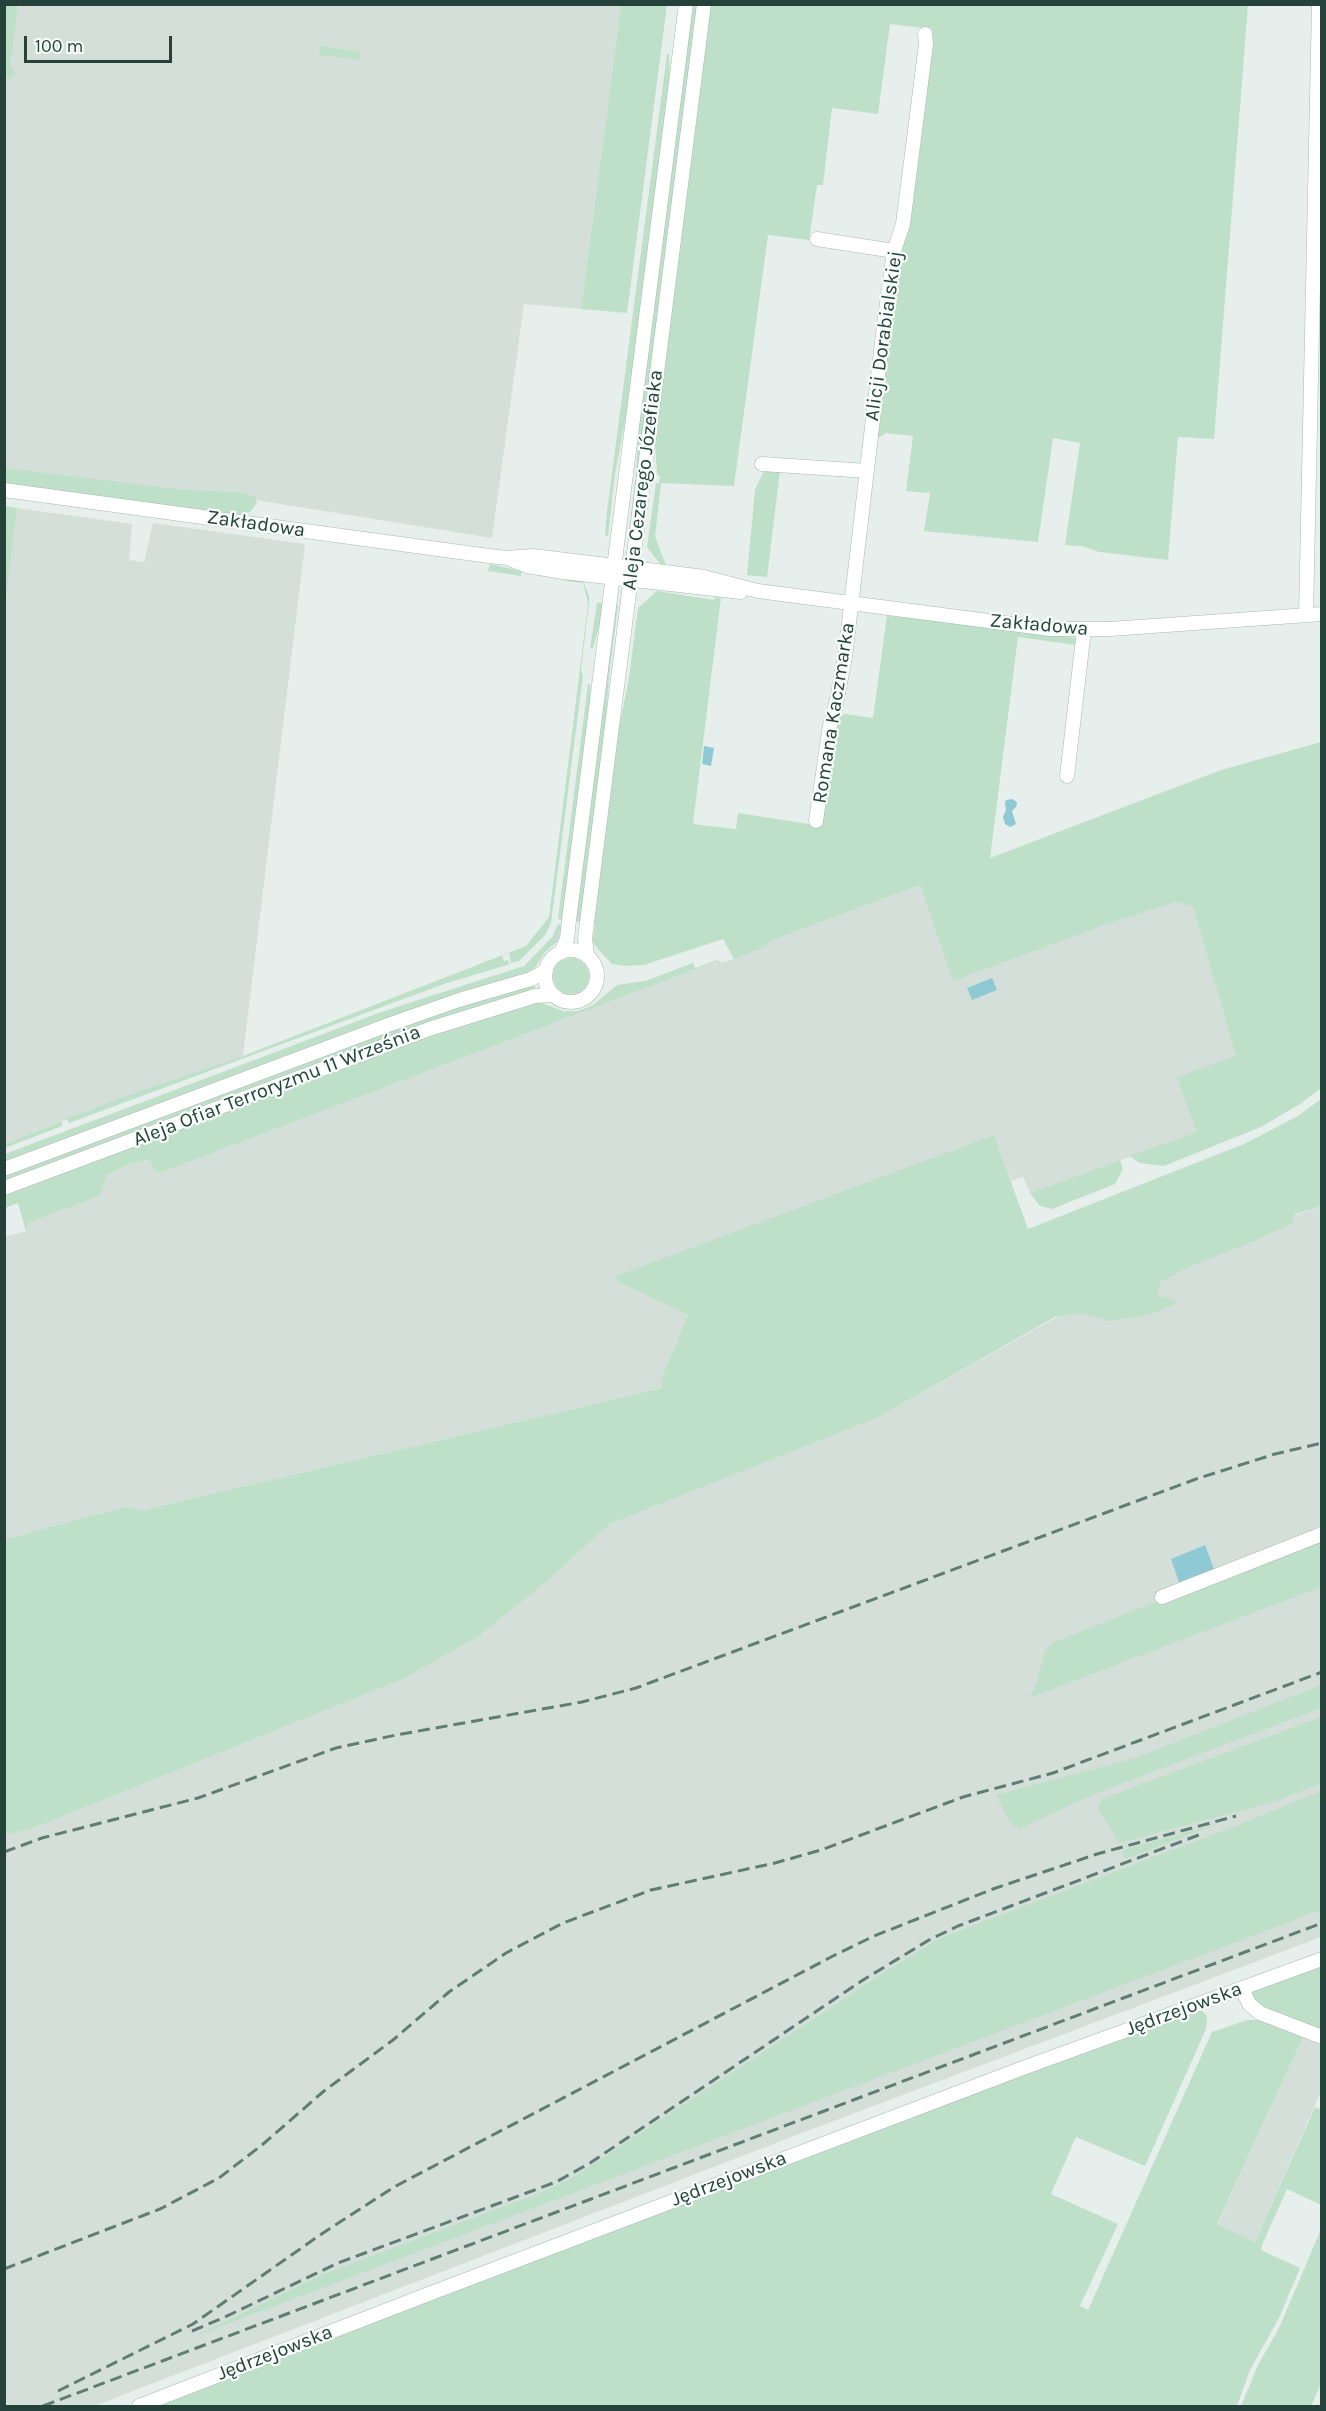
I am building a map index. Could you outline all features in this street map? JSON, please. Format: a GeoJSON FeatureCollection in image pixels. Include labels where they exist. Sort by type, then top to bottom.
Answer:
{"type":"FeatureCollection","features":[{"type":"Feature","properties":{"kind":"street","name":"Aleja Cezarego Józefiaka"},"geometry":{"type":"LineString","coordinates":[[561,952],[567,939],[569,926],[686,4]]}},
{"type":"Feature","properties":{"kind":"street","name":"Aleja Cezarego Józefiaka"},"geometry":{"type":"LineString","coordinates":[[587,956],[585,938],[704,4]]}},
{"type":"Feature","properties":{"kind":"street"},"geometry":{"type":"LineString","coordinates":[[1306,615],[1319,4]]}},
{"type":"Feature","properties":{"kind":"street","name":"Alicji Dorabialskiej"},"geometry":{"type":"LineString","coordinates":[[851,604],[894,251],[903,224],[926,44],[925,34]]}},
{"type":"Feature","properties":{"kind":"street"},"geometry":{"type":"LineString","coordinates":[[817,239],[894,251]]}},
{"type":"Feature","properties":{"kind":"street"},"geometry":{"type":"LineString","coordinates":[[762,464],[867,471]]}},
{"type":"Feature","properties":{"kind":"street","name":"Zakładowa"},"geometry":{"type":"LineString","coordinates":[[4,490],[507,558],[536,568],[631,574],[725,591],[758,591],[1050,629],[1084,630],[1322,614]]}},
{"type":"Feature","properties":{"kind":"street","name":"Romana Kaczmarka"},"geometry":{"type":"LineString","coordinates":[[816,821],[830,725],[845,657],[851,604]]}},
{"type":"Feature","properties":{"kind":"street"},"geometry":{"type":"LineString","coordinates":[[1067,776],[1084,630]]}},
{"type":"Feature","properties":{"kind":"street"},"geometry":{"type":"LineString","coordinates":[[576,951],[587,956],[594,963],[596,970],[594,990],[584,999],[576,1002],[566,1002],[553,995],[547,987],[546,971],[550,962],[561,952],[576,951]]}},
{"type":"Feature","properties":{"kind":"street","name":"Aleja Ofiar Terroryzmu 11 Września"},"geometry":{"type":"LineString","coordinates":[[4,1169],[388,1025],[459,1000],[531,979],[546,971]]}},
{"type":"Feature","properties":{"kind":"street","name":"Aleja Ofiar Terroryzmu 11 Września"},"geometry":{"type":"LineString","coordinates":[[4,1188],[429,1029],[536,996],[553,995]]}},
{"type":"Feature","properties":{"kind":"street"},"geometry":{"type":"LineString","coordinates":[[1162,1597],[1322,1534]]}},
{"type":"Feature","properties":{"kind":"street","name":"Jędrzejowska"},"geometry":{"type":"LineString","coordinates":[[139,2406],[1023,2068],[1322,1959]]}},
{"type":"Feature","properties":{"kind":"street"},"geometry":{"type":"LineString","coordinates":[[1242,1988],[1249,2004],[1260,2013],[1322,2037]]}},
{"type":"Feature","properties":{"kind":"shaded area"},"geometry":{"type":"Polygon","coordinates":[[[13,5],[621,5],[581,309],[524,304],[492,538],[262,501],[5,470],[4,33],[13,5]]]}},
{"type":"Feature","properties":{"kind":"shaded area"},"geometry":{"type":"Polygon","coordinates":[[[17,508],[132,524],[129,560],[144,562],[153,523],[305,544],[243,1056],[62,1121],[5,1144],[4,606],[17,508]]]}},
{"type":"Feature","properties":{"kind":"shaded area"},"geometry":{"type":"Polygon","coordinates":[[[920,885],[1104,925],[1176,902],[1193,907],[1236,1056],[1198,1132],[1030,1193],[1023,1177],[1011,1181],[994,1136],[618,1282],[688,1315],[661,1379],[662,1388],[143,1510],[125,1507],[5,1539],[5,1234],[7,1236],[26,1231],[28,1223],[100,1196],[107,1175],[130,1164],[149,1159],[155,1172],[160,1173],[717,961],[719,964],[728,961],[766,946],[768,942],[920,885]]]}},
{"type":"Feature","properties":{"kind":"shaded area"},"geometry":{"type":"Polygon","coordinates":[[[1321,1206],[1321,1937],[794,2136],[94,2406],[5,2406],[4,1835],[34,1828],[403,1679],[478,1637],[544,1584],[610,1524],[877,1418],[1148,1266],[1321,1206]]]}},
{"type":"Feature","properties":{"kind":"shaded area"},"geometry":{"type":"Polygon","coordinates":[[[1305,2033],[1321,2040],[1321,2091],[1255,2242],[1217,2225],[1305,2033]]]}},
{"type":"Feature","properties":{"kind":"green space"},"geometry":{"type":"Polygon","coordinates":[[[4,5],[18,5],[10,67],[14,68],[10,79],[5,76],[4,5]]]}},
{"type":"Feature","properties":{"kind":"green space"},"geometry":{"type":"Polygon","coordinates":[[[621,5],[667,5],[627,313],[581,309],[621,5]]]}},
{"type":"Feature","properties":{"kind":"green space"},"geometry":{"type":"Polygon","coordinates":[[[691,5],[699,5],[630,540],[628,539],[636,474],[639,420],[691,5]]]}},
{"type":"Feature","properties":{"kind":"green space"},"geometry":{"type":"Polygon","coordinates":[[[710,5],[1248,5],[1214,439],[1178,437],[1168,560],[1099,552],[1082,546],[1065,545],[1080,443],[1053,438],[1038,542],[924,531],[930,493],[906,491],[913,436],[886,433],[876,437],[895,265],[907,216],[932,29],[890,24],[878,114],[832,108],[823,185],[817,185],[809,240],[768,235],[734,486],[661,483],[655,537],[666,565],[701,571],[661,565],[647,547],[656,483],[659,483],[660,476],[657,475],[655,441],[710,5]]]}},
{"type":"Feature","properties":{"kind":"green space"},"geometry":{"type":"Polygon","coordinates":[[[320,46],[361,52],[360,60],[319,55],[320,46]]]}},
{"type":"Feature","properties":{"kind":"green space"},"geometry":{"type":"Polygon","coordinates":[[[667,54],[669,54],[670,80],[629,401],[615,474],[608,537],[605,534],[607,511],[667,54]]]}},
{"type":"Feature","properties":{"kind":"green space"},"geometry":{"type":"Polygon","coordinates":[[[5,468],[177,489],[246,493],[255,497],[257,503],[250,512],[233,516],[5,485],[5,468]]]}},
{"type":"Feature","properties":{"kind":"green space"},"geometry":{"type":"Polygon","coordinates":[[[768,469],[780,471],[767,577],[747,575],[755,490],[764,471],[768,469]]]}},
{"type":"Feature","properties":{"kind":"green space"},"geometry":{"type":"Polygon","coordinates":[[[4,506],[17,508],[5,606],[4,506]]]}},
{"type":"Feature","properties":{"kind":"green space"},"geometry":{"type":"Polygon","coordinates":[[[490,564],[521,571],[521,576],[488,571],[490,564]]]}},
{"type":"Feature","properties":{"kind":"green space"},"geometry":{"type":"Polygon","coordinates":[[[566,578],[583,581],[589,596],[589,604],[581,669],[583,676],[551,923],[546,934],[519,961],[511,963],[509,953],[502,956],[504,961],[508,960],[510,964],[444,984],[69,1123],[66,1119],[243,1056],[526,946],[549,917],[588,604],[583,583],[566,581],[566,578]]]}},
{"type":"Feature","properties":{"kind":"green space"},"geometry":{"type":"Polygon","coordinates":[[[657,591],[714,600],[715,597],[721,598],[693,824],[736,829],[738,813],[822,826],[837,718],[845,714],[873,718],[887,615],[1076,638],[1077,645],[1018,637],[990,858],[1221,770],[1321,742],[1321,1088],[1300,1104],[1261,1127],[1164,1166],[1139,1163],[1130,1156],[1197,1132],[1177,1077],[1236,1056],[1193,907],[1176,902],[1104,925],[953,981],[920,885],[768,942],[767,946],[734,959],[723,939],[644,965],[612,964],[595,946],[593,941],[595,924],[593,923],[617,738],[629,678],[638,608],[657,591]]]}},
{"type":"Feature","properties":{"kind":"green space"},"geometry":{"type":"Polygon","coordinates":[[[597,603],[603,603],[602,616],[593,648],[590,648],[597,603]]]}},
{"type":"Feature","properties":{"kind":"green space"},"geometry":{"type":"Polygon","coordinates":[[[615,605],[618,605],[605,733],[582,922],[575,921],[615,605]]]}},
{"type":"Feature","properties":{"kind":"green space"},"geometry":{"type":"Polygon","coordinates":[[[588,684],[590,684],[591,702],[563,920],[558,919],[588,684]]]}},
{"type":"Feature","properties":{"kind":"green space"},"geometry":{"type":"Polygon","coordinates":[[[558,924],[562,925],[558,941],[545,952],[535,968],[528,973],[457,994],[5,1162],[5,1154],[384,1011],[524,966],[552,937],[558,924]]]}},
{"type":"Feature","properties":{"kind":"green space"},"geometry":{"type":"Polygon","coordinates":[[[571,958],[583,964],[589,976],[583,988],[571,994],[559,988],[553,976],[559,964],[571,958]]]}},
{"type":"Feature","properties":{"kind":"green space"},"geometry":{"type":"Polygon","coordinates":[[[717,960],[722,963],[719,964],[717,961],[160,1173],[155,1172],[149,1159],[130,1164],[107,1175],[100,1196],[28,1223],[26,1231],[18,1203],[5,1208],[5,1195],[431,1035],[539,1002],[563,1011],[578,1011],[593,1005],[617,985],[645,981],[693,963],[695,968],[717,960]]]}},
{"type":"Feature","properties":{"kind":"green space"},"geometry":{"type":"Polygon","coordinates":[[[535,984],[535,990],[5,1182],[5,1175],[391,1030],[461,1005],[535,984]]]}},
{"type":"Feature","properties":{"kind":"green space"},"geometry":{"type":"Polygon","coordinates":[[[1321,1099],[1321,1206],[1295,1214],[1293,1223],[1255,1241],[1193,1265],[1160,1282],[1158,1295],[1179,1302],[1150,1315],[1108,1321],[1081,1313],[1055,1317],[877,1418],[610,1524],[544,1584],[478,1637],[403,1679],[34,1828],[5,1835],[5,1539],[125,1507],[143,1510],[662,1388],[661,1379],[688,1315],[618,1282],[616,1276],[994,1135],[1028,1229],[1244,1144],[1298,1116],[1321,1099]]]}},
{"type":"Feature","properties":{"kind":"green space"},"geometry":{"type":"Polygon","coordinates":[[[62,1121],[62,1126],[5,1148],[5,1144],[62,1121]]]}},
{"type":"Feature","properties":{"kind":"green space"},"geometry":{"type":"Polygon","coordinates":[[[1120,1160],[1123,1169],[1115,1184],[1052,1209],[1040,1206],[1030,1193],[1120,1160]]]}},
{"type":"Feature","properties":{"kind":"green space"},"geometry":{"type":"Polygon","coordinates":[[[1321,1536],[1321,1587],[1029,1698],[1037,1683],[1044,1653],[1052,1643],[1321,1536]]]}},
{"type":"Feature","properties":{"kind":"green space"},"geometry":{"type":"Polygon","coordinates":[[[1321,1685],[1321,1708],[1097,1793],[1021,1828],[1014,1826],[1009,1820],[996,1795],[1135,1758],[1321,1685]]]}},
{"type":"Feature","properties":{"kind":"green space"},"geometry":{"type":"Polygon","coordinates":[[[1321,1717],[1321,1783],[1277,1801],[1119,1843],[1097,1807],[1102,1799],[1321,1717]]]}},
{"type":"Feature","properties":{"kind":"green space"},"geometry":{"type":"Polygon","coordinates":[[[1321,1791],[1321,1910],[193,2337],[321,2275],[537,2194],[572,2178],[940,1938],[1238,1825],[1321,1791]]]}},
{"type":"Feature","properties":{"kind":"green space"},"geometry":{"type":"Polygon","coordinates":[[[1221,1823],[1125,1859],[1122,1850],[1221,1823]]]}},
{"type":"Feature","properties":{"kind":"green space"},"geometry":{"type":"Polygon","coordinates":[[[1321,1965],[1321,2035],[1262,2010],[1249,1992],[1321,1965]]]}},
{"type":"Feature","properties":{"kind":"green space"},"geometry":{"type":"Polygon","coordinates":[[[1200,2008],[1207,2016],[1206,2029],[1145,2166],[1076,2137],[1051,2194],[1118,2224],[1080,2306],[1088,2310],[1212,2032],[1247,2020],[1262,2020],[1305,2033],[1217,2224],[1255,2242],[1315,2107],[1321,2110],[1321,2205],[1287,2189],[1262,2245],[1261,2250],[1300,2268],[1279,2318],[1250,2370],[1237,2406],[152,2406],[762,2172],[1200,2008]]]}},
{"type":"Feature","properties":{"kind":"green space"},"geometry":{"type":"Polygon","coordinates":[[[1321,2229],[1321,2384],[1311,2406],[1241,2406],[1258,2365],[1279,2328],[1321,2229]]]}},
{"type":"Feature","properties":{"kind":"water"},"geometry":{"type":"Polygon","coordinates":[[[704,746],[714,748],[711,766],[702,764],[704,746]]]}},
{"type":"Feature","properties":{"kind":"water"},"geometry":{"type":"Polygon","coordinates":[[[1012,799],[1017,802],[1012,811],[1016,824],[1010,827],[1005,824],[1003,817],[1006,800],[1012,799]]]}},
{"type":"Feature","properties":{"kind":"water"},"geometry":{"type":"Polygon","coordinates":[[[992,978],[997,990],[972,1000],[967,988],[992,978]]]}},
{"type":"Feature","properties":{"kind":"water"},"geometry":{"type":"Polygon","coordinates":[[[1205,1545],[1214,1569],[1179,1582],[1171,1559],[1205,1545]]]}},
{"type":"Feature","properties":{"kind":"railway"},"geometry":{"type":"LineString","coordinates":[[4,1852],[42,1838],[198,1798],[336,1748],[582,1702],[636,1688],[1196,1479],[1275,1454],[1322,1443]]}},
{"type":"Feature","properties":{"kind":"railway"},"geometry":{"type":"LineString","coordinates":[[4,2269],[160,2209],[219,2178],[262,2145],[324,2091],[393,2040],[449,1992],[506,1953],[563,1923],[651,1890],[775,1863],[821,1850],[963,1797],[1053,1773],[1322,1672]]}},
{"type":"Feature","properties":{"kind":"railway"},"geometry":{"type":"LineString","coordinates":[[58,2391],[193,2324],[320,2235],[394,2187],[833,1956],[874,1936],[993,1889],[1097,1854],[1236,1816]]}},
{"type":"Feature","properties":{"kind":"railway"},"geometry":{"type":"LineString","coordinates":[[192,2331],[338,2263],[556,2182],[590,2163],[863,1980],[929,1940],[958,1926],[1204,1833]]}},
{"type":"Feature","properties":{"kind":"railway"},"geometry":{"type":"LineString","coordinates":[[43,2406],[1322,1923]]}}]}
